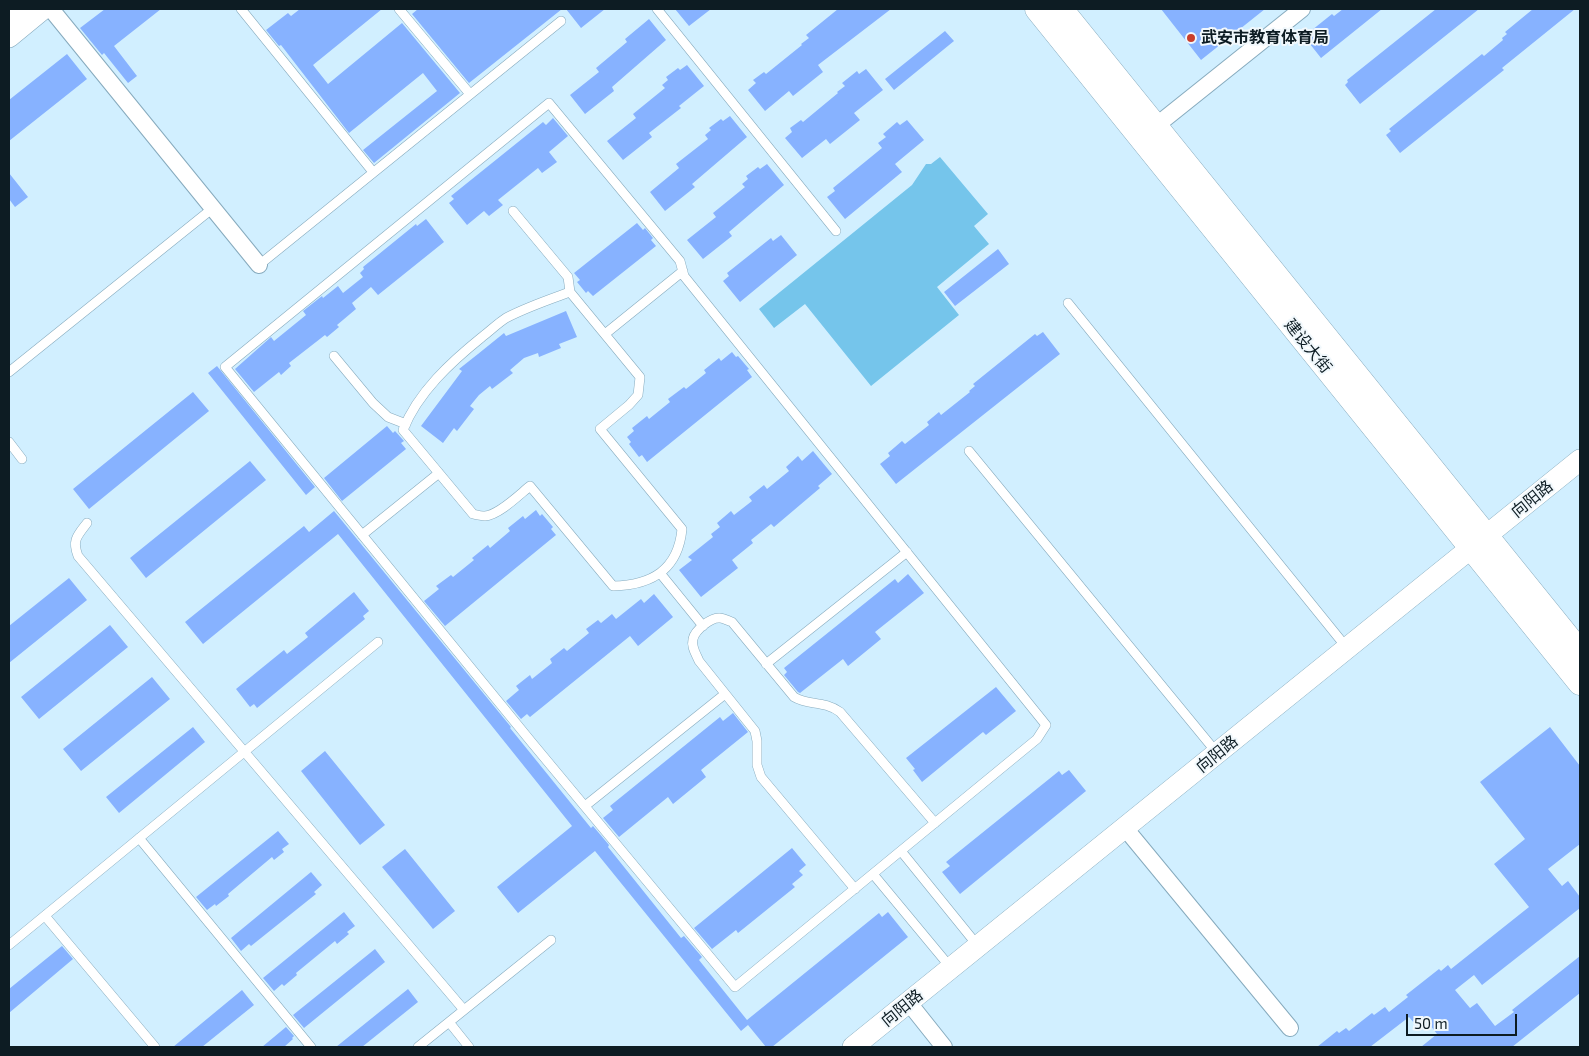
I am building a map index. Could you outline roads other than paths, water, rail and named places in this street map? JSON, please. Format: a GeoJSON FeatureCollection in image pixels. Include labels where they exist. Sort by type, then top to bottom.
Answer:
{"type":"FeatureCollection","features":[{"type":"Feature","properties":{"kind":"main road","name":"建设大街"},"geometry":{"type":"LineString","coordinates":[[1037,9],[1148,132],[1479,542],[1580,683]]}},
{"type":"Feature","properties":{"kind":"main road","name":"建设大街"},"geometry":{"type":"LineString","coordinates":[[1061,9],[1148,132]]}},
{"type":"Feature","properties":{"kind":"main road","name":"建设大街"},"geometry":{"type":"LineString","coordinates":[[1479,542],[1580,652]]}},
{"type":"Feature","properties":{"kind":"street"},"geometry":{"type":"LineString","coordinates":[[12,21],[44,9]]}},
{"type":"Feature","properties":{"kind":"street"},"geometry":{"type":"LineString","coordinates":[[52,9],[259,265]]}},
{"type":"Feature","properties":{"kind":"street"},"geometry":{"type":"LineString","coordinates":[[1148,132],[1302,9]]}},
{"type":"Feature","properties":{"kind":"street","name":"向阳路"},"geometry":{"type":"LineString","coordinates":[[854,1047],[1580,460]]}},
{"type":"Feature","properties":{"kind":"street"},"geometry":{"type":"LineString","coordinates":[[1125,828],[1290,1028]]}},
{"type":"Feature","properties":{"kind":"street"},"geometry":{"type":"LineString","coordinates":[[909,1003],[944,1047]]}},
{"type":"Feature","properties":{"kind":"lane"},"geometry":{"type":"LineString","coordinates":[[241,9],[373,172]]}},
{"type":"Feature","properties":{"kind":"lane"},"geometry":{"type":"LineString","coordinates":[[399,9],[470,94]]}},
{"type":"Feature","properties":{"kind":"lane"},"geometry":{"type":"LineString","coordinates":[[657,9],[836,232]]}},
{"type":"Feature","properties":{"kind":"lane"},"geometry":{"type":"LineString","coordinates":[[259,265],[560,21]]}},
{"type":"Feature","properties":{"kind":"lane"},"geometry":{"type":"LineString","coordinates":[[549,103],[680,261],[683,271],[690,284],[1046,725],[1037,739],[735,987],[226,367],[549,103]]}},
{"type":"Feature","properties":{"kind":"lane"},"geometry":{"type":"LineString","coordinates":[[9,372],[213,208]]}},
{"type":"Feature","properties":{"kind":"lane"},"geometry":{"type":"LineString","coordinates":[[513,211],[568,277],[570,292],[640,377],[638,395],[600,428],[682,529],[681,544],[676,556],[660,573],[656,577],[628,586],[612,586],[530,486],[492,514],[486,516],[473,514],[404,430],[409,415],[448,366],[496,325],[535,304],[570,292]]}},
{"type":"Feature","properties":{"kind":"lane"},"geometry":{"type":"LineString","coordinates":[[605,334],[683,271]]}},
{"type":"Feature","properties":{"kind":"lane"},"geometry":{"type":"LineString","coordinates":[[1068,303],[1347,648]]}},
{"type":"Feature","properties":{"kind":"lane"},"geometry":{"type":"LineString","coordinates":[[334,356],[372,403],[388,417],[406,424]]}},
{"type":"Feature","properties":{"kind":"lane"},"geometry":{"type":"LineString","coordinates":[[9,442],[22,459]]}},
{"type":"Feature","properties":{"kind":"lane"},"geometry":{"type":"LineString","coordinates":[[969,451],[1217,754]]}},
{"type":"Feature","properties":{"kind":"lane"},"geometry":{"type":"LineString","coordinates":[[362,535],[439,472]]}},
{"type":"Feature","properties":{"kind":"lane"},"geometry":{"type":"LineString","coordinates":[[87,523],[75,538],[74,547],[78,556],[464,1010]]}},
{"type":"Feature","properties":{"kind":"lane"},"geometry":{"type":"LineString","coordinates":[[766,664],[907,552]]}},
{"type":"Feature","properties":{"kind":"lane"},"geometry":{"type":"LineString","coordinates":[[660,573],[704,626]]}},
{"type":"Feature","properties":{"kind":"lane"},"geometry":{"type":"LineString","coordinates":[[855,889],[761,777],[757,765],[755,732],[699,661],[693,648],[693,638],[704,626],[715,618],[732,622],[794,697],[802,702],[818,702],[831,706],[840,712],[935,823]]}},
{"type":"Feature","properties":{"kind":"lane"},"geometry":{"type":"LineString","coordinates":[[9,945],[378,642]]}},
{"type":"Feature","properties":{"kind":"lane"},"geometry":{"type":"LineString","coordinates":[[585,806],[725,694]]}},
{"type":"Feature","properties":{"kind":"lane"},"geometry":{"type":"LineString","coordinates":[[139,838],[311,1047]]}},
{"type":"Feature","properties":{"kind":"lane"},"geometry":{"type":"LineString","coordinates":[[901,851],[979,947]]}},
{"type":"Feature","properties":{"kind":"lane"},"geometry":{"type":"LineString","coordinates":[[873,874],[951,969]]}},
{"type":"Feature","properties":{"kind":"lane"},"geometry":{"type":"LineString","coordinates":[[45,916],[155,1047]]}},
{"type":"Feature","properties":{"kind":"lane"},"geometry":{"type":"LineString","coordinates":[[418,1047],[551,940]]}},
{"type":"Feature","properties":{"kind":"lane"},"geometry":{"type":"LineString","coordinates":[[449,1022],[469,1047]]}},
{"type":"Feature","properties":{"kind":"place","name":"武安市教育体育局"},"geometry":{"type":"Point","coordinates":[1191,38]}}]}
